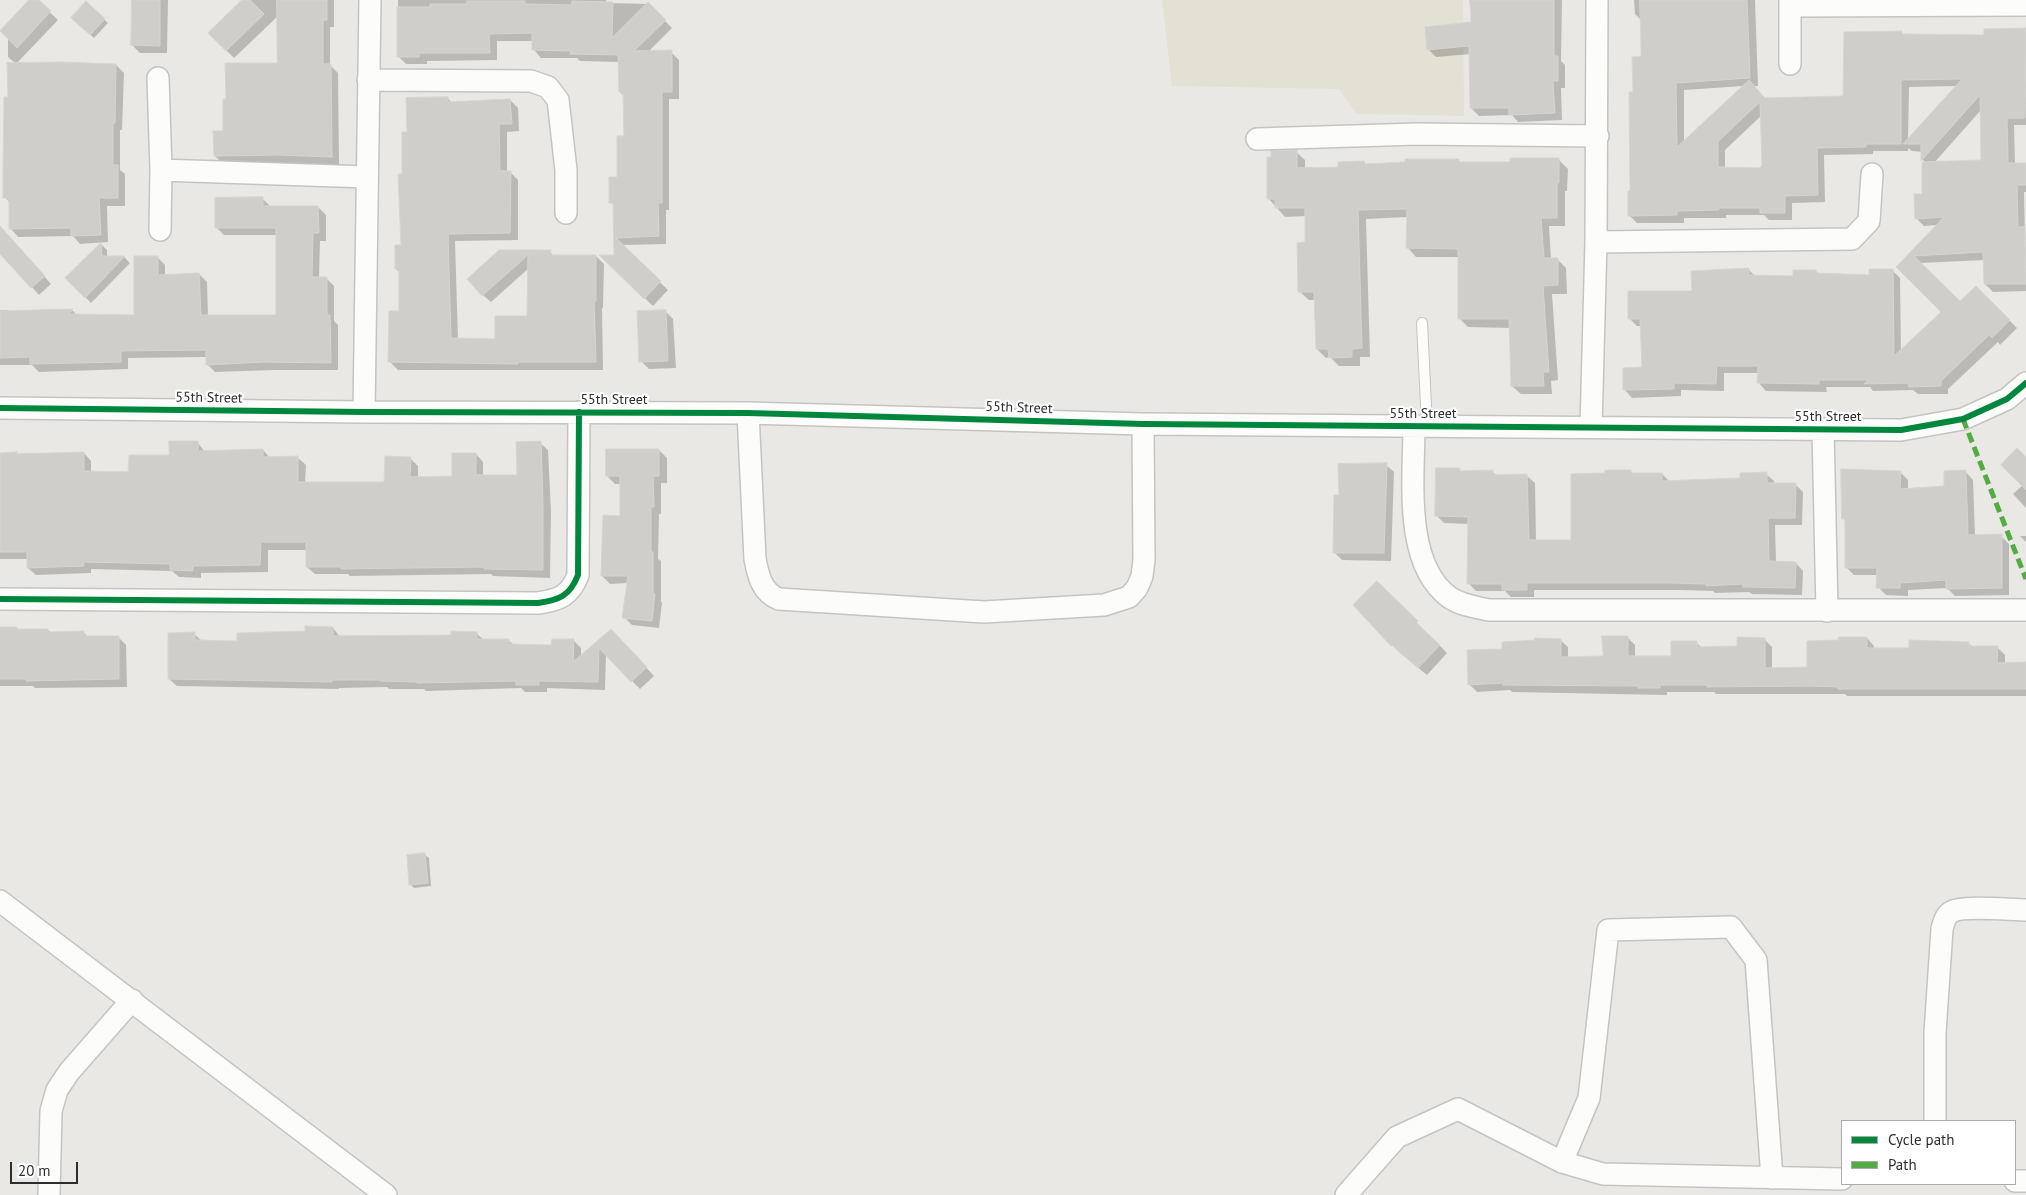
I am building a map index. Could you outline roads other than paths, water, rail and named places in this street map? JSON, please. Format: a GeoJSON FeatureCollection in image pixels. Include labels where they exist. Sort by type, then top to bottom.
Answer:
{"type":"FeatureCollection","features":[{"type":"Feature","properties":{"kind":"street"},"geometry":{"type":"LineString","coordinates":[[364,412],[370,0]]}},
{"type":"Feature","properties":{"kind":"street"},"geometry":{"type":"LineString","coordinates":[[1591,428],[1598,136],[1597,0]]}},
{"type":"Feature","properties":{"kind":"street"},"geometry":{"type":"LineString","coordinates":[[1790,64],[1790,3],[2026,5]]}},
{"type":"Feature","properties":{"kind":"street"},"geometry":{"type":"LineString","coordinates":[[158,78],[161,170],[160,230]]}},
{"type":"Feature","properties":{"kind":"street"},"geometry":{"type":"LineString","coordinates":[[368,80],[531,81],[548,87],[558,100],[566,170],[566,213]]}},
{"type":"Feature","properties":{"kind":"street"},"geometry":{"type":"LineString","coordinates":[[1257,139],[1417,134],[1598,136]]}},
{"type":"Feature","properties":{"kind":"street"},"geometry":{"type":"LineString","coordinates":[[161,170],[367,177]]}},
{"type":"Feature","properties":{"kind":"street"},"geometry":{"type":"LineString","coordinates":[[1596,242],[1852,239],[1869,221],[1872,174]]}},
{"type":"Feature","properties":{"kind":"street","name":"55th Street"},"geometry":{"type":"LineString","coordinates":[[0,408],[364,412],[748,413],[1142,424],[1901,430],[1963,419],[2007,399],[2026,383]]}},
{"type":"Feature","properties":{"kind":"street"},"geometry":{"type":"LineString","coordinates":[[0,599],[528,603],[551,601],[564,596],[573,587],[578,575],[579,412]]}},
{"type":"Feature","properties":{"kind":"street"},"geometry":{"type":"LineString","coordinates":[[748,413],[755,559],[758,573],[770,596],[779,599],[984,612],[1104,605],[1129,597],[1137,588],[1142,576],[1144,560],[1142,424]]}},
{"type":"Feature","properties":{"kind":"street"},"geometry":{"type":"LineString","coordinates":[[1420,426],[1414,529],[1418,546],[1427,569],[1440,589],[1450,598],[1462,604],[1489,610],[2026,610]]}},
{"type":"Feature","properties":{"kind":"street"},"geometry":{"type":"LineString","coordinates":[[1823,429],[1827,611]]}},
{"type":"Feature","properties":{"kind":"street"},"geometry":{"type":"LineString","coordinates":[[0,901],[386,1195]]}},
{"type":"Feature","properties":{"kind":"street"},"geometry":{"type":"LineString","coordinates":[[1935,1120],[1935,1033],[1942,929],[1945,918],[1953,911],[1963,908],[2026,910]]}},
{"type":"Feature","properties":{"kind":"street"},"geometry":{"type":"LineString","coordinates":[[1562,1162],[1589,1098],[1608,930],[1731,927],[1756,960],[1772,1178]]}},
{"type":"Feature","properties":{"kind":"street"},"geometry":{"type":"LineString","coordinates":[[49,1195],[51,1111],[57,1090],[69,1072],[132,1000]]}},
{"type":"Feature","properties":{"kind":"street"},"geometry":{"type":"LineString","coordinates":[[1346,1195],[1397,1138],[1458,1109],[1562,1162],[1603,1174],[1841,1179]]}},
{"type":"Feature","properties":{"kind":"lane"},"geometry":{"type":"LineString","coordinates":[[1420,426],[1422,323]]}}]}
